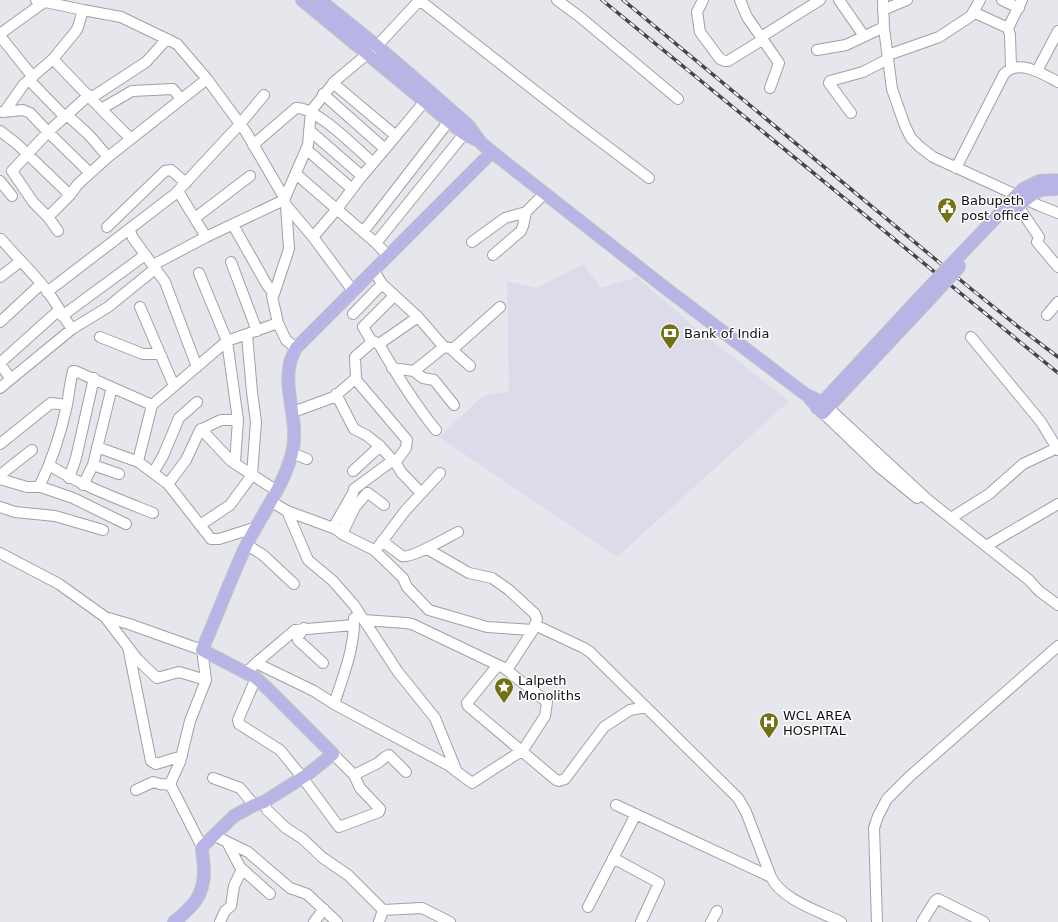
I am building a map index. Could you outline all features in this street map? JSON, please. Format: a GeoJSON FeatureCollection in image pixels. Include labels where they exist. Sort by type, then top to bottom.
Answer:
{"type":"FeatureCollection","features":[{"type":"Feature","properties":{"kind":"main road"},"geometry":{"type":"LineString","coordinates":[[302,0],[372,50],[469,126],[481,143]]}},
{"type":"Feature","properties":{"kind":"main road"},"geometry":{"type":"LineString","coordinates":[[320,0],[464,134],[481,143],[544,194],[822,408],[923,300],[1023,189],[1039,181],[1058,180]]}},
{"type":"Feature","properties":{"kind":"main road"},"geometry":{"type":"LineString","coordinates":[[174,922],[196,901],[202,890],[204,871],[202,847],[213,835],[234,816],[308,774],[333,754],[269,690],[251,676],[202,650],[247,545],[274,496],[292,453],[295,438],[293,412],[288,383],[290,362],[296,348],[492,152]]}},
{"type":"Feature","properties":{"kind":"main road"},"geometry":{"type":"LineString","coordinates":[[923,300],[1026,197],[1040,190],[1058,189]]}},
{"type":"Feature","properties":{"kind":"street"},"geometry":{"type":"LineString","coordinates":[[557,0],[580,17],[678,100]]}},
{"type":"Feature","properties":{"kind":"street"},"geometry":{"type":"LineString","coordinates":[[703,0],[697,12],[700,32],[720,59],[725,61],[728,61],[820,0]]}},
{"type":"Feature","properties":{"kind":"street"},"geometry":{"type":"LineString","coordinates":[[740,0],[748,17],[779,63],[770,88]]}},
{"type":"Feature","properties":{"kind":"street"},"geometry":{"type":"LineString","coordinates":[[838,0],[864,36]]}},
{"type":"Feature","properties":{"kind":"street"},"geometry":{"type":"LineString","coordinates":[[907,0],[883,5],[884,27],[892,89],[905,126],[911,138],[933,157],[1038,205],[1058,212]]}},
{"type":"Feature","properties":{"kind":"street"},"geometry":{"type":"LineString","coordinates":[[851,113],[829,83],[830,81],[863,72],[888,57],[936,39],[969,17],[980,0]]}},
{"type":"Feature","properties":{"kind":"street"},"geometry":{"type":"LineString","coordinates":[[1002,0],[1021,4],[1008,28],[1010,35],[1011,68]]}},
{"type":"Feature","properties":{"kind":"street"},"geometry":{"type":"LineString","coordinates":[[108,157],[89,135],[66,116],[31,79],[0,35],[43,1],[121,17],[177,44],[207,79],[246,132],[282,194],[285,202],[289,249],[274,294],[272,296],[278,323],[286,340],[296,348]]}},
{"type":"Feature","properties":{"kind":"street"},"geometry":{"type":"LineString","coordinates":[[0,388],[72,329],[108,307],[155,266],[206,237],[285,202],[306,149],[311,111],[333,83],[372,50],[419,2],[424,2],[570,119],[649,178]]}},
{"type":"Feature","properties":{"kind":"street"},"geometry":{"type":"LineString","coordinates":[[3,112],[24,85],[53,59],[76,31],[83,10]]}},
{"type":"Feature","properties":{"kind":"street"},"geometry":{"type":"LineString","coordinates":[[973,12],[1008,28]]}},
{"type":"Feature","properties":{"kind":"street"},"geometry":{"type":"LineString","coordinates":[[817,50],[843,46],[884,27]]}},
{"type":"Feature","properties":{"kind":"street"},"geometry":{"type":"LineString","coordinates":[[1037,71],[1058,30]]}},
{"type":"Feature","properties":{"kind":"street"},"geometry":{"type":"LineString","coordinates":[[58,231],[48,217],[33,202],[12,170],[48,132],[66,116],[90,97],[146,62],[167,39]]}},
{"type":"Feature","properties":{"kind":"street"},"geometry":{"type":"LineString","coordinates":[[53,59],[130,138]]}},
{"type":"Feature","properties":{"kind":"street"},"geometry":{"type":"LineString","coordinates":[[956,168],[1004,74],[1011,68],[1020,67],[1037,71],[1058,82]]}},
{"type":"Feature","properties":{"kind":"street"},"geometry":{"type":"LineString","coordinates":[[48,217],[70,195],[78,184],[108,157],[130,138],[207,79]]}},
{"type":"Feature","properties":{"kind":"street"},"geometry":{"type":"LineString","coordinates":[[333,83],[396,136]]}},
{"type":"Feature","properties":{"kind":"street"},"geometry":{"type":"LineString","coordinates":[[101,109],[134,91],[173,89],[181,99]]}},
{"type":"Feature","properties":{"kind":"street"},"geometry":{"type":"LineString","coordinates":[[323,94],[386,149]]}},
{"type":"Feature","properties":{"kind":"street"},"geometry":{"type":"LineString","coordinates":[[0,322],[44,288],[175,194],[240,124],[264,95]]}},
{"type":"Feature","properties":{"kind":"street"},"geometry":{"type":"LineString","coordinates":[[313,237],[426,100]]}},
{"type":"Feature","properties":{"kind":"street"},"geometry":{"type":"LineString","coordinates":[[253,145],[296,108],[299,108],[311,111],[332,127],[373,163]]}},
{"type":"Feature","properties":{"kind":"street"},"geometry":{"type":"LineString","coordinates":[[3,112],[23,110],[30,113],[90,173]]}},
{"type":"Feature","properties":{"kind":"street"},"geometry":{"type":"LineString","coordinates":[[363,232],[449,121]]}},
{"type":"Feature","properties":{"kind":"street"},"geometry":{"type":"LineString","coordinates":[[309,130],[362,176]]}},
{"type":"Feature","properties":{"kind":"street"},"geometry":{"type":"LineString","coordinates":[[0,131],[28,154],[70,195]]}},
{"type":"Feature","properties":{"kind":"street"},"geometry":{"type":"LineString","coordinates":[[376,243],[464,134]]}},
{"type":"Feature","properties":{"kind":"street"},"geometry":{"type":"LineString","coordinates":[[306,149],[352,189]]}},
{"type":"Feature","properties":{"kind":"street"},"geometry":{"type":"LineString","coordinates":[[107,227],[168,169],[186,183]]}},
{"type":"Feature","properties":{"kind":"street"},"geometry":{"type":"LineString","coordinates":[[296,174],[376,243],[388,256]]}},
{"type":"Feature","properties":{"kind":"street"},"geometry":{"type":"LineString","coordinates":[[195,218],[250,176]]}},
{"type":"Feature","properties":{"kind":"street"},"geometry":{"type":"LineString","coordinates":[[0,181],[12,196]]}},
{"type":"Feature","properties":{"kind":"street"},"geometry":{"type":"LineString","coordinates":[[1008,190],[1039,237],[1037,242],[1058,267]]}},
{"type":"Feature","properties":{"kind":"street"},"geometry":{"type":"LineString","coordinates":[[178,191],[206,237]]}},
{"type":"Feature","properties":{"kind":"street"},"geometry":{"type":"LineString","coordinates":[[472,242],[505,218],[526,212],[544,194]]}},
{"type":"Feature","properties":{"kind":"street"},"geometry":{"type":"LineString","coordinates":[[285,202],[353,291]]}},
{"type":"Feature","properties":{"kind":"street"},"geometry":{"type":"LineString","coordinates":[[493,255],[523,228],[526,212]]}},
{"type":"Feature","properties":{"kind":"street"},"geometry":{"type":"LineString","coordinates":[[233,225],[274,294]]}},
{"type":"Feature","properties":{"kind":"street"},"geometry":{"type":"LineString","coordinates":[[129,228],[133,238],[155,266],[165,282],[197,367]]}},
{"type":"Feature","properties":{"kind":"street"},"geometry":{"type":"LineString","coordinates":[[1,239],[44,288],[72,329]]}},
{"type":"Feature","properties":{"kind":"street"},"geometry":{"type":"LineString","coordinates":[[11,379],[0,363],[61,313],[146,255]]}},
{"type":"Feature","properties":{"kind":"street"},"geometry":{"type":"LineString","coordinates":[[0,277],[21,261]]}},
{"type":"Feature","properties":{"kind":"street"},"geometry":{"type":"LineString","coordinates":[[231,262],[257,331]]}},
{"type":"Feature","properties":{"kind":"street"},"geometry":{"type":"LineString","coordinates":[[374,271],[382,284],[394,296],[470,366]]}},
{"type":"Feature","properties":{"kind":"street"},"geometry":{"type":"LineString","coordinates":[[199,273],[227,341],[238,420],[234,463]]}},
{"type":"Feature","properties":{"kind":"street"},"geometry":{"type":"LineString","coordinates":[[353,314],[382,284]]}},
{"type":"Feature","properties":{"kind":"street"},"geometry":{"type":"LineString","coordinates":[[394,296],[363,327],[376,343],[416,404],[436,430]]}},
{"type":"Feature","properties":{"kind":"street"},"geometry":{"type":"LineString","coordinates":[[1046,315],[1058,302]]}},
{"type":"Feature","properties":{"kind":"street"},"geometry":{"type":"LineString","coordinates":[[140,307],[174,386]]}},
{"type":"Feature","properties":{"kind":"street"},"geometry":{"type":"LineString","coordinates":[[414,371],[449,348],[500,307]]}},
{"type":"Feature","properties":{"kind":"street"},"geometry":{"type":"LineString","coordinates":[[333,528],[354,489],[396,466],[406,448],[407,440],[356,378],[355,357],[418,317]]}},
{"type":"Feature","properties":{"kind":"street"},"geometry":{"type":"LineString","coordinates":[[137,461],[139,459],[152,405],[227,341],[278,323]]}},
{"type":"Feature","properties":{"kind":"street"},"geometry":{"type":"LineString","coordinates":[[200,525],[226,509],[233,502],[252,475],[256,422],[247,335]]}},
{"type":"Feature","properties":{"kind":"street"},"geometry":{"type":"LineString","coordinates":[[100,337],[143,354],[160,354]]}},
{"type":"Feature","properties":{"kind":"street"},"geometry":{"type":"LineString","coordinates":[[952,518],[989,494],[1023,464],[1058,449],[1041,422],[972,337]]}},
{"type":"Feature","properties":{"kind":"street"},"geometry":{"type":"LineString","coordinates":[[392,368],[414,371],[425,378],[434,380],[454,405]]}},
{"type":"Feature","properties":{"kind":"street"},"geometry":{"type":"LineString","coordinates":[[39,487],[49,465],[67,406],[73,371],[94,378],[152,405]]}},
{"type":"Feature","properties":{"kind":"street"},"geometry":{"type":"LineString","coordinates":[[70,478],[94,378]]}},
{"type":"Feature","properties":{"kind":"street"},"geometry":{"type":"LineString","coordinates":[[293,412],[332,397],[356,378]]}},
{"type":"Feature","properties":{"kind":"street"},"geometry":{"type":"LineString","coordinates":[[83,484],[93,466],[112,387]]}},
{"type":"Feature","properties":{"kind":"street"},"geometry":{"type":"LineString","coordinates":[[336,394],[352,427],[380,446],[421,493]]}},
{"type":"Feature","properties":{"kind":"street"},"geometry":{"type":"LineString","coordinates":[[153,473],[163,456],[179,418],[197,402]]}},
{"type":"Feature","properties":{"kind":"street"},"geometry":{"type":"LineString","coordinates":[[0,444],[51,403],[67,406]]}},
{"type":"Feature","properties":{"kind":"street"},"geometry":{"type":"LineString","coordinates":[[822,408],[928,500],[1029,580],[1039,591],[1058,605]]}},
{"type":"Feature","properties":{"kind":"street"},"geometry":{"type":"LineString","coordinates":[[822,408],[879,467],[1026,586],[1039,591]]}},
{"type":"Feature","properties":{"kind":"street"},"geometry":{"type":"LineString","coordinates":[[168,484],[183,463],[201,429],[221,420],[238,420]]}},
{"type":"Feature","properties":{"kind":"street"},"geometry":{"type":"LineString","coordinates":[[201,429],[229,460],[252,475],[287,511],[308,560],[335,583],[354,605],[398,672],[435,718],[457,772]]}},
{"type":"Feature","properties":{"kind":"street"},"geometry":{"type":"LineString","coordinates":[[353,471],[380,446]]}},
{"type":"Feature","properties":{"kind":"street"},"geometry":{"type":"LineString","coordinates":[[97,447],[137,461],[168,484],[208,537],[215,539],[257,527]]}},
{"type":"Feature","properties":{"kind":"street"},"geometry":{"type":"LineString","coordinates":[[0,476],[32,450]]}},
{"type":"Feature","properties":{"kind":"street"},"geometry":{"type":"LineString","coordinates":[[292,453],[307,458]]}},
{"type":"Feature","properties":{"kind":"street"},"geometry":{"type":"LineString","coordinates":[[49,465],[70,478],[153,513]]}},
{"type":"Feature","properties":{"kind":"street"},"geometry":{"type":"LineString","coordinates":[[93,466],[119,474]]}},
{"type":"Feature","properties":{"kind":"street"},"geometry":{"type":"LineString","coordinates":[[374,550],[405,511],[440,474]]}},
{"type":"Feature","properties":{"kind":"street"},"geometry":{"type":"LineString","coordinates":[[0,479],[27,487],[39,487],[72,498],[126,524]]}},
{"type":"Feature","properties":{"kind":"street"},"geometry":{"type":"LineString","coordinates":[[342,534],[355,507],[367,493],[384,505]]}},
{"type":"Feature","properties":{"kind":"street"},"geometry":{"type":"LineString","coordinates":[[986,546],[1058,504]]}},
{"type":"Feature","properties":{"kind":"street"},"geometry":{"type":"LineString","coordinates":[[0,507],[15,512],[55,516],[103,530]]}},
{"type":"Feature","properties":{"kind":"street"},"geometry":{"type":"LineString","coordinates":[[287,511],[333,528],[374,550],[403,578],[407,587],[429,610],[487,626],[534,627],[586,649],[738,798],[746,812],[771,877],[777,888],[789,897],[841,922]]}},
{"type":"Feature","properties":{"kind":"street"},"geometry":{"type":"LineString","coordinates":[[382,541],[403,557],[424,550],[458,532]]}},
{"type":"Feature","properties":{"kind":"street"},"geometry":{"type":"LineString","coordinates":[[247,545],[263,555],[294,584]]}},
{"type":"Feature","properties":{"kind":"street"},"geometry":{"type":"LineString","coordinates":[[424,550],[429,550],[468,572],[492,578],[509,590],[535,614],[537,620],[534,627],[502,668],[467,705],[556,780],[562,781],[565,779],[604,727],[630,710],[646,707]]}},
{"type":"Feature","properties":{"kind":"street"},"geometry":{"type":"LineString","coordinates":[[0,553],[59,584],[105,617],[138,660],[157,678],[179,672],[206,680]]}},
{"type":"Feature","properties":{"kind":"street"},"geometry":{"type":"LineString","coordinates":[[334,704],[349,656],[354,625],[354,605]]}},
{"type":"Feature","properties":{"kind":"street"},"geometry":{"type":"LineString","coordinates":[[105,617],[202,650],[206,680],[190,723],[180,762],[171,782],[171,785],[202,847]]}},
{"type":"Feature","properties":{"kind":"street"},"geometry":{"type":"LineString","coordinates":[[256,664],[314,691],[334,704],[448,765],[472,783],[521,752],[545,716],[547,702],[502,668],[409,623],[364,620]]}},
{"type":"Feature","properties":{"kind":"street"},"geometry":{"type":"LineString","coordinates":[[333,754],[354,775],[360,788],[380,809],[380,811],[339,827],[302,777],[278,748],[238,722],[251,676],[256,664],[294,630],[354,625]]}},
{"type":"Feature","properties":{"kind":"street"},"geometry":{"type":"LineString","coordinates":[[304,628],[298,637],[298,640],[323,663]]}},
{"type":"Feature","properties":{"kind":"street"},"geometry":{"type":"LineString","coordinates":[[877,922],[874,828],[878,816],[887,799],[909,777],[1058,646]]}},
{"type":"Feature","properties":{"kind":"street"},"geometry":{"type":"LineString","coordinates":[[128,647],[151,761],[156,764],[182,756]]}},
{"type":"Feature","properties":{"kind":"street"},"geometry":{"type":"LineString","coordinates":[[354,775],[378,763],[389,755],[406,772]]}},
{"type":"Feature","properties":{"kind":"street"},"geometry":{"type":"LineString","coordinates":[[213,778],[240,788],[286,828],[303,839],[323,858],[348,875],[383,910],[422,908],[450,922]]}},
{"type":"Feature","properties":{"kind":"street"},"geometry":{"type":"LineString","coordinates":[[136,790],[153,782],[171,785]]}},
{"type":"Feature","properties":{"kind":"street"},"geometry":{"type":"LineString","coordinates":[[616,805],[771,877]]}},
{"type":"Feature","properties":{"kind":"street"},"geometry":{"type":"LineString","coordinates":[[588,908],[636,814]]}},
{"type":"Feature","properties":{"kind":"street"},"geometry":{"type":"LineString","coordinates":[[213,835],[248,852],[289,887],[305,892],[337,922]]}},
{"type":"Feature","properties":{"kind":"street"},"geometry":{"type":"LineString","coordinates":[[227,842],[242,869],[270,894]]}},
{"type":"Feature","properties":{"kind":"street"},"geometry":{"type":"LineString","coordinates":[[613,858],[659,883],[642,922]]}},
{"type":"Feature","properties":{"kind":"street"},"geometry":{"type":"LineString","coordinates":[[220,922],[225,911],[231,906],[234,886],[242,869]]}},
{"type":"Feature","properties":{"kind":"street"},"geometry":{"type":"LineString","coordinates":[[922,922],[935,901],[938,899],[984,922]]}},
{"type":"Feature","properties":{"kind":"street"},"geometry":{"type":"LineString","coordinates":[[314,922],[324,909]]}},
{"type":"Feature","properties":{"kind":"street"},"geometry":{"type":"LineString","coordinates":[[379,922],[383,910]]}},
{"type":"Feature","properties":{"kind":"street"},"geometry":{"type":"LineString","coordinates":[[711,922],[717,911]]}},
{"type":"Feature","properties":{"kind":"shaded area"},"geometry":{"type":"Polygon","coordinates":[[[583,264],[601,288],[637,277],[698,330],[789,401],[617,557],[439,437],[482,397],[509,391],[507,281],[537,288],[583,264]]]}},
{"type":"Feature","properties":{"kind":"railway"},"geometry":{"type":"LineString","coordinates":[[602,0],[1058,373]]}},
{"type":"Feature","properties":{"kind":"railway"},"geometry":{"type":"LineString","coordinates":[[623,0],[970,288],[1058,357]]}},
{"type":"Feature","properties":{"kind":"place","name":"Babupeth post office"},"geometry":{"type":"Point","coordinates":[947,224]}},
{"type":"Feature","properties":{"kind":"place","name":"Bank of India"},"geometry":{"type":"Point","coordinates":[670,350]}},
{"type":"Feature","properties":{"kind":"place","name":"Lalpeth Monoliths"},"geometry":{"type":"Point","coordinates":[504,704]}},
{"type":"Feature","properties":{"kind":"place","name":"WCL AREA HOSPITAL"},"geometry":{"type":"Point","coordinates":[769,739]}}]}
